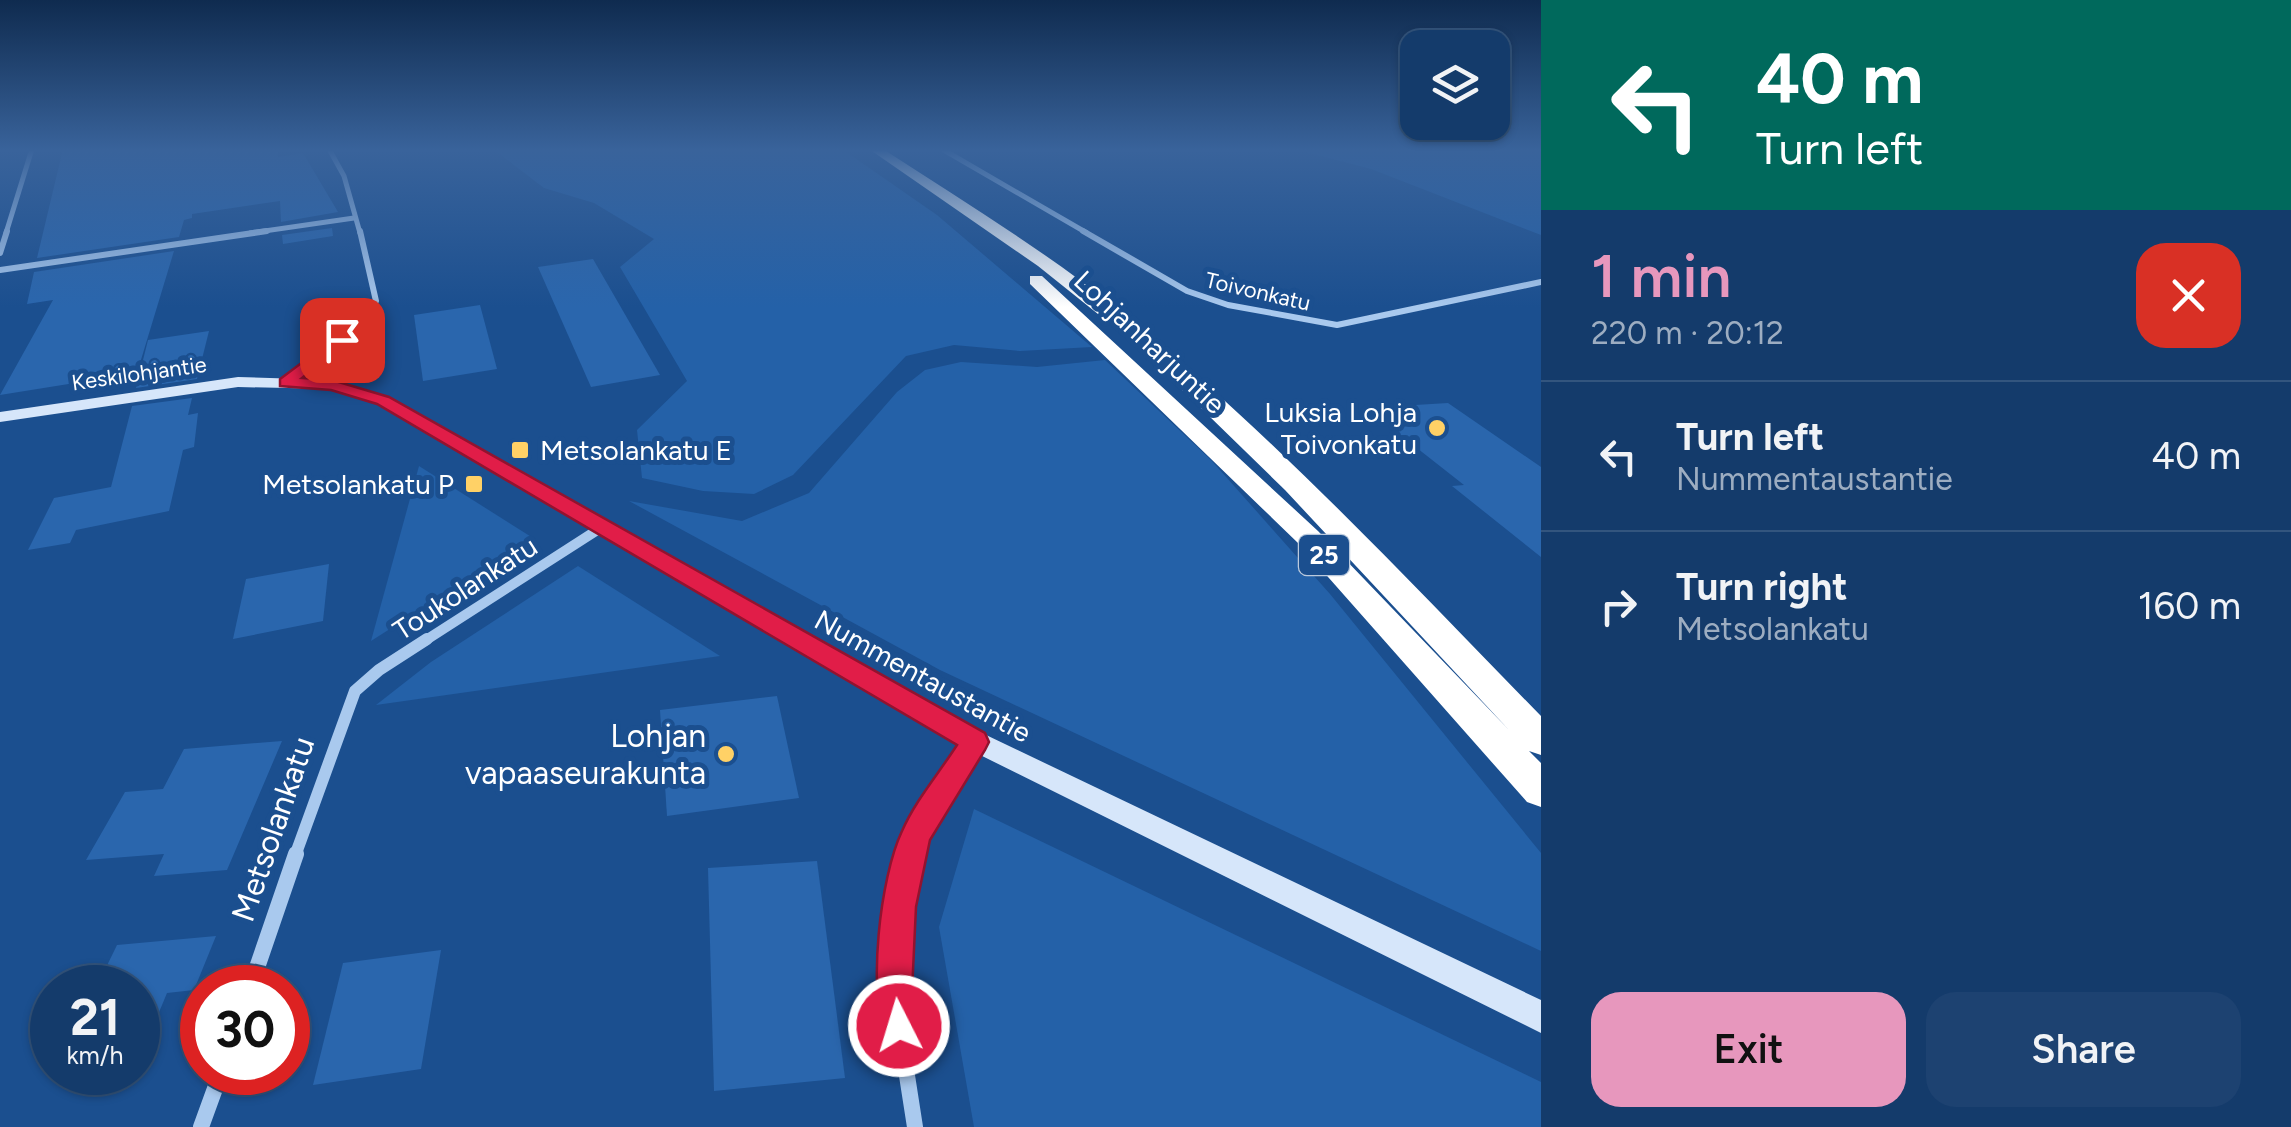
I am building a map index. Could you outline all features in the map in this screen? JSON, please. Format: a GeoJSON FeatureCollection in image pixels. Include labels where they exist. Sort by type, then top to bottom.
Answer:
{"type":"FeatureCollection","features":[{"type":"Feature","properties":{"kind":"highway","name":"Lohjanharjuntie"},"geometry":{"type":"LineString","coordinates":[[953,202],[1094,300],[1140,338],[1359,548],[1541,740]]}},
{"type":"Feature","properties":{"kind":"highway","name":"Lohjanharjuntie"},"geometry":{"type":"LineString","coordinates":[[958,205],[980,232],[1095,333],[1308,537],[1541,790]]}},
{"type":"Feature","properties":{"kind":"street"},"geometry":{"type":"LineString","coordinates":[[0,254],[16,202]]}},
{"type":"Feature","properties":{"kind":"street"},"geometry":{"type":"LineString","coordinates":[[286,383],[359,328],[376,301],[349,202]]}},
{"type":"Feature","properties":{"kind":"street","name":"Toivonkatu"},"geometry":{"type":"LineString","coordinates":[[1033,202],[1187,291],[1228,304],[1337,325],[1541,282]]}},
{"type":"Feature","properties":{"kind":"street"},"geometry":{"type":"LineString","coordinates":[[0,270],[354,218]]}},
{"type":"Feature","properties":{"kind":"street","name":"Keskilohjantie"},"geometry":{"type":"LineString","coordinates":[[0,418],[238,382],[286,383]]}},
{"type":"Feature","properties":{"kind":"street","name":"Nummentaustantie"},"geometry":{"type":"LineString","coordinates":[[286,383],[332,385],[383,400],[975,742],[1541,1017]]}},
{"type":"Feature","properties":{"kind":"street","name":"Toukolankatu"},"geometry":{"type":"LineString","coordinates":[[355,690],[379,670],[602,527]]}},
{"type":"Feature","properties":{"kind":"street","name":"Metsolankatu"},"geometry":{"type":"LineString","coordinates":[[258,965],[355,690]]}},
{"type":"Feature","properties":{"kind":"street"},"geometry":{"type":"LineString","coordinates":[[915,1127],[894,992],[899,907],[915,836],[975,742]]}},
{"type":"Feature","properties":{"kind":"street"},"geometry":{"type":"LineString","coordinates":[[201,1127],[213,1095]]}},
{"type":"Feature","properties":{"kind":"shaded area"},"geometry":{"type":"Polygon","coordinates":[[[589,202],[918,202],[1092,347],[1020,351],[954,345],[906,356],[793,475],[754,494],[703,491],[642,478],[637,430],[687,381],[620,267],[654,239],[589,202]]]}},
{"type":"Feature","properties":{"kind":"shaded area"},"geometry":{"type":"Polygon","coordinates":[[[1455,202],[1541,202],[1541,235],[1455,202]]]}},
{"type":"Feature","properties":{"kind":"shaded area"},"geometry":{"type":"Polygon","coordinates":[[[1105,360],[1211,460],[1330,594],[1541,853],[1541,951],[940,670],[629,501],[742,521],[809,493],[897,392],[925,370],[961,362],[1037,367],[1105,360]]]}},
{"type":"Feature","properties":{"kind":"shaded area"},"geometry":{"type":"Polygon","coordinates":[[[419,466],[533,538],[371,641],[419,466]]]}},
{"type":"Feature","properties":{"kind":"shaded area"},"geometry":{"type":"Polygon","coordinates":[[[578,566],[720,656],[376,705],[431,662],[578,566]]]}},
{"type":"Feature","properties":{"kind":"shaded area"},"geometry":{"type":"Polygon","coordinates":[[[974,809],[1541,1082],[1541,1127],[974,1127],[939,927],[974,809]]]}},
{"type":"Feature","properties":{"kind":"building"},"geometry":{"type":"Polygon","coordinates":[[[50,202],[276,202],[192,214],[192,218],[184,220],[179,237],[37,258],[50,202]]]}},
{"type":"Feature","properties":{"kind":"building"},"geometry":{"type":"Polygon","coordinates":[[[280,202],[332,202],[338,212],[281,222],[280,202]]]}},
{"type":"Feature","properties":{"kind":"building"},"geometry":{"type":"Polygon","coordinates":[[[332,228],[333,236],[283,244],[282,235],[332,228]]]}},
{"type":"Feature","properties":{"kind":"building"},"geometry":{"type":"Polygon","coordinates":[[[174,251],[137,373],[0,395],[53,300],[27,304],[34,272],[174,251]]]}},
{"type":"Feature","properties":{"kind":"building"},"geometry":{"type":"Polygon","coordinates":[[[593,259],[660,375],[591,387],[538,267],[593,259]]]}},
{"type":"Feature","properties":{"kind":"building"},"geometry":{"type":"Polygon","coordinates":[[[480,305],[497,369],[423,381],[414,315],[480,305]]]}},
{"type":"Feature","properties":{"kind":"building"},"geometry":{"type":"Polygon","coordinates":[[[209,331],[197,379],[136,388],[148,340],[209,331]]]}},
{"type":"Feature","properties":{"kind":"building"},"geometry":{"type":"Polygon","coordinates":[[[192,398],[188,415],[198,413],[194,447],[183,450],[169,511],[76,530],[70,543],[28,550],[54,498],[111,487],[132,406],[192,398]]]}},
{"type":"Feature","properties":{"kind":"building"},"geometry":{"type":"Polygon","coordinates":[[[1448,403],[1541,467],[1541,557],[1452,486],[1464,485],[1366,408],[1448,403]]]}},
{"type":"Feature","properties":{"kind":"building"},"geometry":{"type":"Polygon","coordinates":[[[329,564],[323,621],[233,639],[246,579],[329,564]]]}},
{"type":"Feature","properties":{"kind":"building","name":"Lohjan vapaaseurakunta"},"geometry":{"type":"Polygon","coordinates":[[[777,696],[799,798],[667,816],[660,710],[777,696]]]}},
{"type":"Feature","properties":{"kind":"building"},"geometry":{"type":"Polygon","coordinates":[[[282,741],[227,870],[154,876],[164,854],[86,860],[125,792],[163,789],[184,749],[282,741]]]}},
{"type":"Feature","properties":{"kind":"building"},"geometry":{"type":"Polygon","coordinates":[[[817,861],[845,1078],[714,1091],[708,868],[817,861]]]}},
{"type":"Feature","properties":{"kind":"building"},"geometry":{"type":"Polygon","coordinates":[[[216,936],[204,965],[180,965],[180,992],[167,993],[160,1010],[160,965],[107,965],[117,945],[216,936]]]}},
{"type":"Feature","properties":{"kind":"building"},"geometry":{"type":"Polygon","coordinates":[[[441,950],[421,1069],[313,1085],[343,963],[441,950]]]}},
{"type":"Feature","properties":{"kind":"place","name":"Luksia Lohja Toivonkatu"},"geometry":{"type":"Point","coordinates":[1437,428]}},
{"type":"Feature","properties":{"kind":"place","name":"Metsolankatu E"},"geometry":{"type":"Point","coordinates":[520,450]}},
{"type":"Feature","properties":{"kind":"place","name":"Metsolankatu P"},"geometry":{"type":"Point","coordinates":[474,484]}},
{"type":"Feature","properties":{"kind":"place","name":"Lohjan vapaaseurakunta"},"geometry":{"type":"Point","coordinates":[726,754]}},
{"type":"Feature","properties":{"kind":"route"},"geometry":{"type":"LineString","coordinates":[[342,340],[286,383],[332,385],[383,400],[975,742],[915,836],[899,907],[894,992],[899,1026]]}}]}
